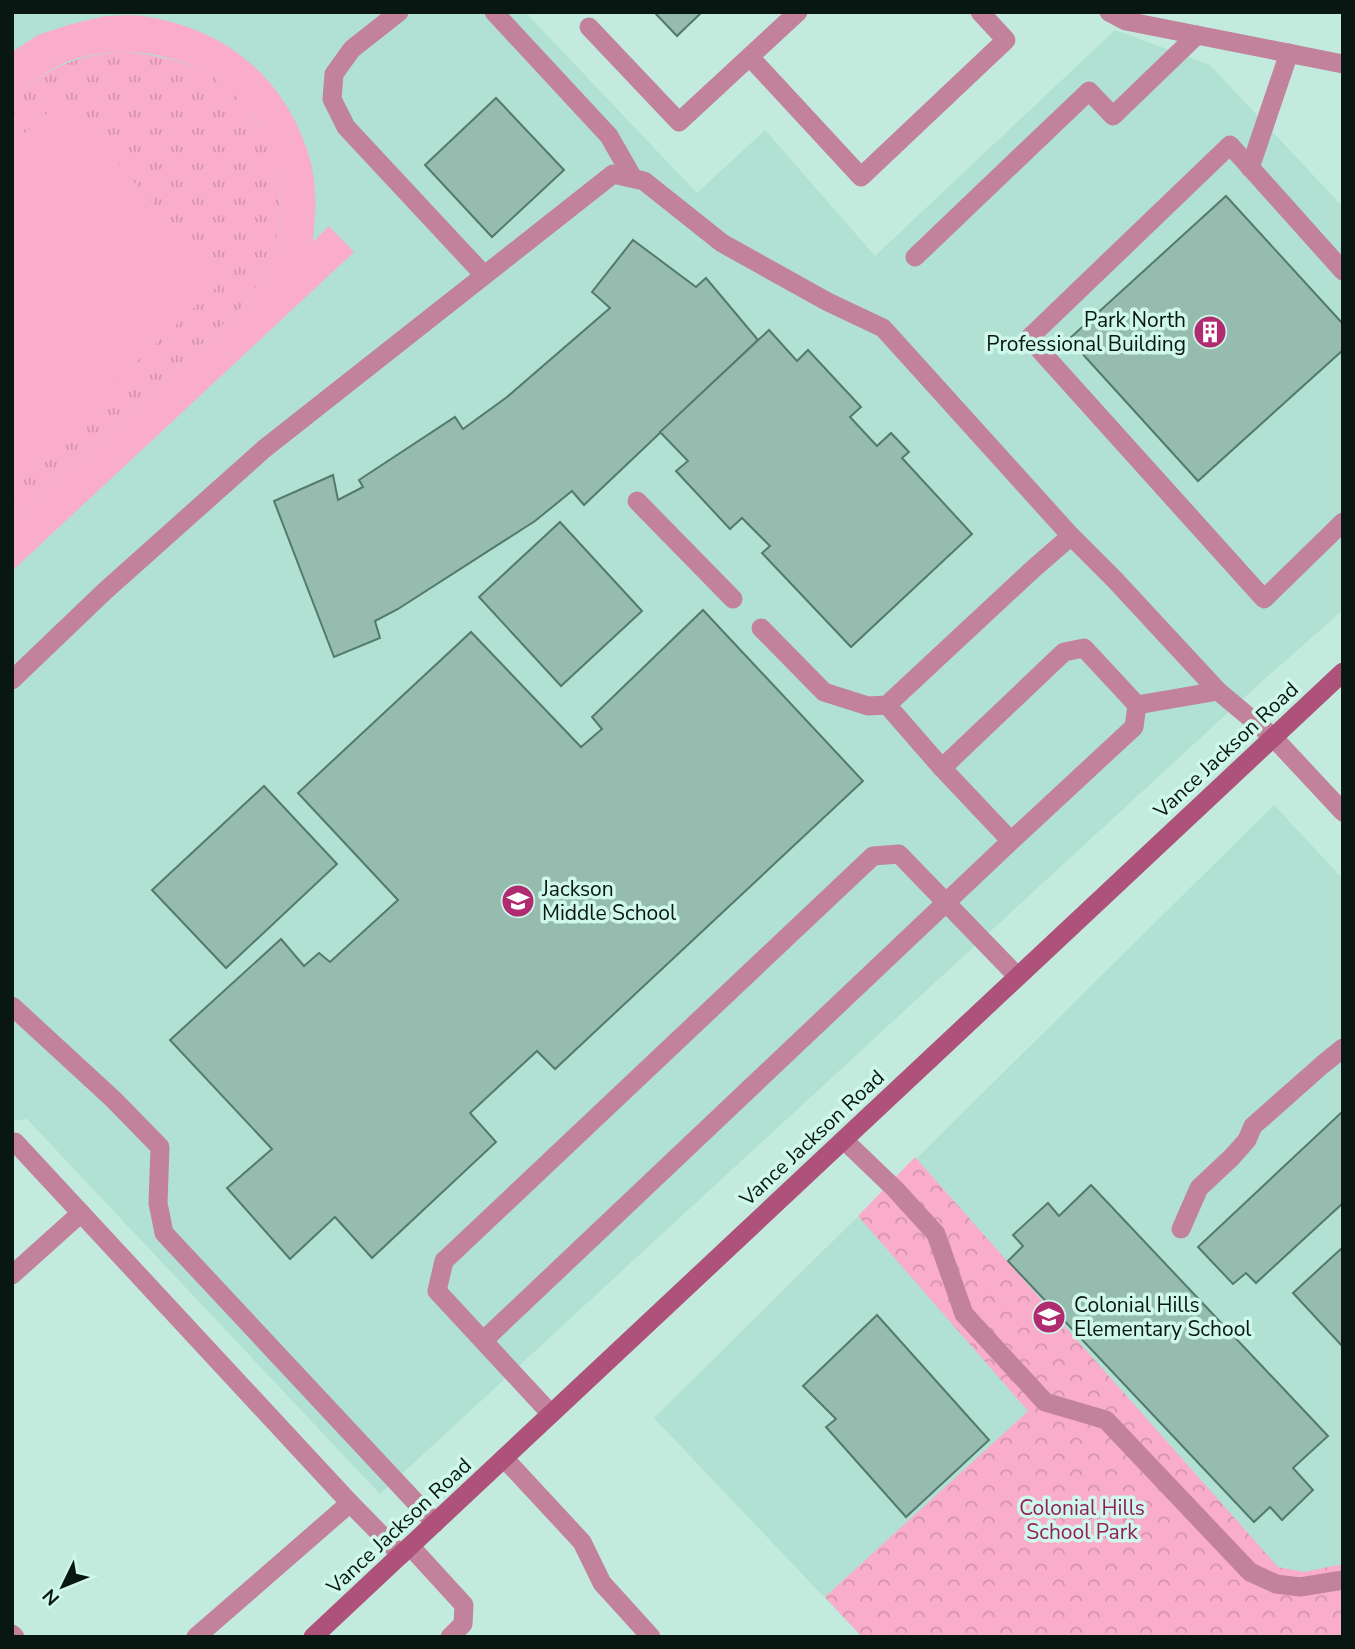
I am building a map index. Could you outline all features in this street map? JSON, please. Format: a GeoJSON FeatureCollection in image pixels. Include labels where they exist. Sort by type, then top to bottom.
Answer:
{"type":"FeatureCollection","features":[{"type":"Feature","properties":{"kind":"main road","name":"Vance Jackson Road"},"geometry":{"type":"LineString","coordinates":[[313,1637],[1343,672]]}},
{"type":"Feature","properties":{"kind":"street"},"geometry":{"type":"LineString","coordinates":[[399,12],[352,49],[334,74],[332,99],[346,127],[484,275]]}},
{"type":"Feature","properties":{"kind":"street"},"geometry":{"type":"LineString","coordinates":[[494,12],[608,136],[633,178]]}},
{"type":"Feature","properties":{"kind":"street"},"geometry":{"type":"LineString","coordinates":[[589,27],[679,122],[798,12]]}},
{"type":"Feature","properties":{"kind":"street"},"geometry":{"type":"LineString","coordinates":[[750,57],[861,177],[1006,40],[980,12]]}},
{"type":"Feature","properties":{"kind":"street"},"geometry":{"type":"LineString","coordinates":[[1108,12],[1126,21],[1343,64]]}},
{"type":"Feature","properties":{"kind":"street"},"geometry":{"type":"LineString","coordinates":[[915,257],[1089,91],[1113,116],[1197,35]]}},
{"type":"Feature","properties":{"kind":"street"},"geometry":{"type":"LineString","coordinates":[[1250,168],[1289,53]]}},
{"type":"Feature","properties":{"kind":"street"},"geometry":{"type":"LineString","coordinates":[[1343,271],[1230,145],[1029,338],[1264,599],[1343,522]]}},
{"type":"Feature","properties":{"kind":"street"},"geometry":{"type":"LineString","coordinates":[[12,680],[105,591],[264,449],[613,174],[644,181],[722,243],[828,302],[883,328],[1072,536],[1218,691],[1273,737],[1343,812]]}},
{"type":"Feature","properties":{"kind":"street"},"geometry":{"type":"LineString","coordinates":[[637,501],[733,598]]}},
{"type":"Feature","properties":{"kind":"street"},"geometry":{"type":"LineString","coordinates":[[761,628],[824,692],[868,706],[887,705],[1031,570],[1072,536]]}},
{"type":"Feature","properties":{"kind":"street"},"geometry":{"type":"LineString","coordinates":[[942,768],[1064,652],[1084,648],[1137,705]]}},
{"type":"Feature","properties":{"kind":"street"},"geometry":{"type":"LineString","coordinates":[[1137,705],[1218,691]]}},
{"type":"Feature","properties":{"kind":"street"},"geometry":{"type":"LineString","coordinates":[[887,705],[1011,841]]}},
{"type":"Feature","properties":{"kind":"street"},"geometry":{"type":"LineString","coordinates":[[484,1340],[1134,727],[1137,705]]}},
{"type":"Feature","properties":{"kind":"street"},"geometry":{"type":"LineString","coordinates":[[551,1414],[437,1290],[444,1261],[873,856],[899,853],[1017,976]]}},
{"type":"Feature","properties":{"kind":"street"},"geometry":{"type":"LineString","coordinates":[[12,1006],[113,1099],[160,1147],[158,1203],[164,1233],[435,1523]]}},
{"type":"Feature","properties":{"kind":"street"},"geometry":{"type":"LineString","coordinates":[[1181,1229],[1199,1188],[1247,1140],[1253,1126],[1343,1048]]}},
{"type":"Feature","properties":{"kind":"street"},"geometry":{"type":"LineString","coordinates":[[844,1140],[896,1190],[936,1234],[964,1314],[1045,1402],[1106,1420],[1250,1572],[1276,1584],[1300,1587],[1343,1580]]}},
{"type":"Feature","properties":{"kind":"street"},"geometry":{"type":"LineString","coordinates":[[12,1142],[15,1142],[355,1507],[464,1605],[463,1625],[450,1637]]}},
{"type":"Feature","properties":{"kind":"street"},"geometry":{"type":"LineString","coordinates":[[12,1275],[81,1213]]}},
{"type":"Feature","properties":{"kind":"street"},"geometry":{"type":"LineString","coordinates":[[504,1458],[582,1542],[602,1583],[651,1637]]}},
{"type":"Feature","properties":{"kind":"street"},"geometry":{"type":"LineString","coordinates":[[196,1637],[355,1507]]}},
{"type":"Feature","properties":{"kind":"shaded area","name":"Jackson Middle School"},"geometry":{"type":"Polygon","coordinates":[[[12,12],[525,12],[697,193],[765,130],[875,256],[1115,30],[1210,65],[1343,207],[1343,610],[1260,683],[380,1494],[27,1119],[12,1121],[12,12]]]}},
{"type":"Feature","properties":{"kind":"shaded area","name":"Colonial Hills Elementary School"},"geometry":{"type":"Polygon","coordinates":[[[1274,805],[1343,879],[1343,1637],[862,1637],[654,1418],[1274,805]]]}},
{"type":"Feature","properties":{"kind":"green space"},"geometry":{"type":"Polygon","coordinates":[[[105,16],[143,16],[194,29],[235,51],[253,65],[283,100],[306,147],[315,185],[313,242],[329,226],[354,252],[12,571],[12,522],[247,302],[269,264],[277,236],[280,209],[278,181],[260,130],[254,118],[238,100],[208,74],[158,55],[104,53],[61,64],[39,77],[12,99],[12,52],[38,35],[105,16]]]}},
{"type":"Feature","properties":{"kind":"green space"},"geometry":{"type":"Polygon","coordinates":[[[125,52],[167,58],[197,68],[228,88],[245,106],[270,150],[277,175],[279,225],[274,250],[247,302],[12,522],[12,99],[38,78],[64,64],[92,56],[125,52]]]}},
{"type":"Feature","properties":{"kind":"green space"},"geometry":{"type":"Polygon","coordinates":[[[60,101],[224,280],[12,478],[12,145],[60,101]]]}},
{"type":"Feature","properties":{"kind":"green space","name":"Colonial Hills School Park"},"geometry":{"type":"Polygon","coordinates":[[[915,1157],[1278,1567],[1304,1572],[1343,1564],[1343,1637],[862,1637],[825,1597],[1028,1411],[858,1216],[915,1157]]]}},
{"type":"Feature","properties":{"kind":"building"},"geometry":{"type":"Polygon","coordinates":[[[654,12],[702,12],[677,36],[654,12]]]}},
{"type":"Feature","properties":{"kind":"building"},"geometry":{"type":"Polygon","coordinates":[[[496,98],[564,170],[492,237],[425,165],[496,98]]]}},
{"type":"Feature","properties":{"kind":"building","name":"Park North Professional Building"},"geometry":{"type":"Polygon","coordinates":[[[1226,196],[1343,324],[1343,350],[1198,481],[1069,339],[1226,196]]]}},
{"type":"Feature","properties":{"kind":"building"},"geometry":{"type":"Polygon","coordinates":[[[633,240],[696,287],[706,278],[758,340],[584,505],[572,491],[535,521],[375,621],[380,638],[334,657],[274,501],[333,475],[338,500],[363,487],[359,480],[455,417],[463,429],[507,397],[610,308],[592,292],[633,240]]]}},
{"type":"Feature","properties":{"kind":"building"},"geometry":{"type":"Polygon","coordinates":[[[769,330],[797,361],[808,350],[861,407],[850,417],[877,446],[891,433],[909,452],[902,458],[972,534],[851,647],[762,553],[770,546],[742,518],[730,529],[676,471],[688,461],[660,432],[769,330]]]}},
{"type":"Feature","properties":{"kind":"building"},"geometry":{"type":"Polygon","coordinates":[[[560,522],[642,611],[561,686],[479,597],[560,522]]]}},
{"type":"Feature","properties":{"kind":"building"},"geometry":{"type":"Polygon","coordinates":[[[703,610],[863,781],[555,1069],[537,1051],[470,1113],[496,1142],[372,1258],[335,1217],[290,1259],[227,1188],[272,1149],[170,1040],[281,939],[304,966],[319,953],[330,962],[398,900],[298,793],[471,632],[581,747],[602,729],[592,717],[703,610]]]}},
{"type":"Feature","properties":{"kind":"building"},"geometry":{"type":"Polygon","coordinates":[[[264,786],[337,864],[226,968],[152,890],[264,786]]]}},
{"type":"Feature","properties":{"kind":"building"},"geometry":{"type":"Polygon","coordinates":[[[1343,1111],[1343,1203],[1256,1283],[1246,1273],[1233,1284],[1198,1247],[1343,1111]]]}},
{"type":"Feature","properties":{"kind":"building"},"geometry":{"type":"Polygon","coordinates":[[[1091,1185],[1328,1436],[1293,1468],[1313,1490],[1282,1520],[1270,1507],[1254,1522],[1008,1261],[1023,1246],[1013,1235],[1048,1203],[1059,1216],[1091,1185]]]}},
{"type":"Feature","properties":{"kind":"building"},"geometry":{"type":"Polygon","coordinates":[[[1343,1247],[1343,1347],[1293,1293],[1343,1247]]]}},
{"type":"Feature","properties":{"kind":"building"},"geometry":{"type":"Polygon","coordinates":[[[877,1315],[989,1440],[906,1517],[826,1427],[836,1419],[803,1386],[877,1315]]]}},
{"type":"Feature","properties":{"kind":"place","name":"Park North Professional Building"},"geometry":{"type":"Point","coordinates":[1210,332]}},
{"type":"Feature","properties":{"kind":"place","name":"Jackson Middle School"},"geometry":{"type":"Point","coordinates":[518,901]}},
{"type":"Feature","properties":{"kind":"place","name":"Colonial Hills Elementary School"},"geometry":{"type":"Point","coordinates":[1049,1317]}}]}
